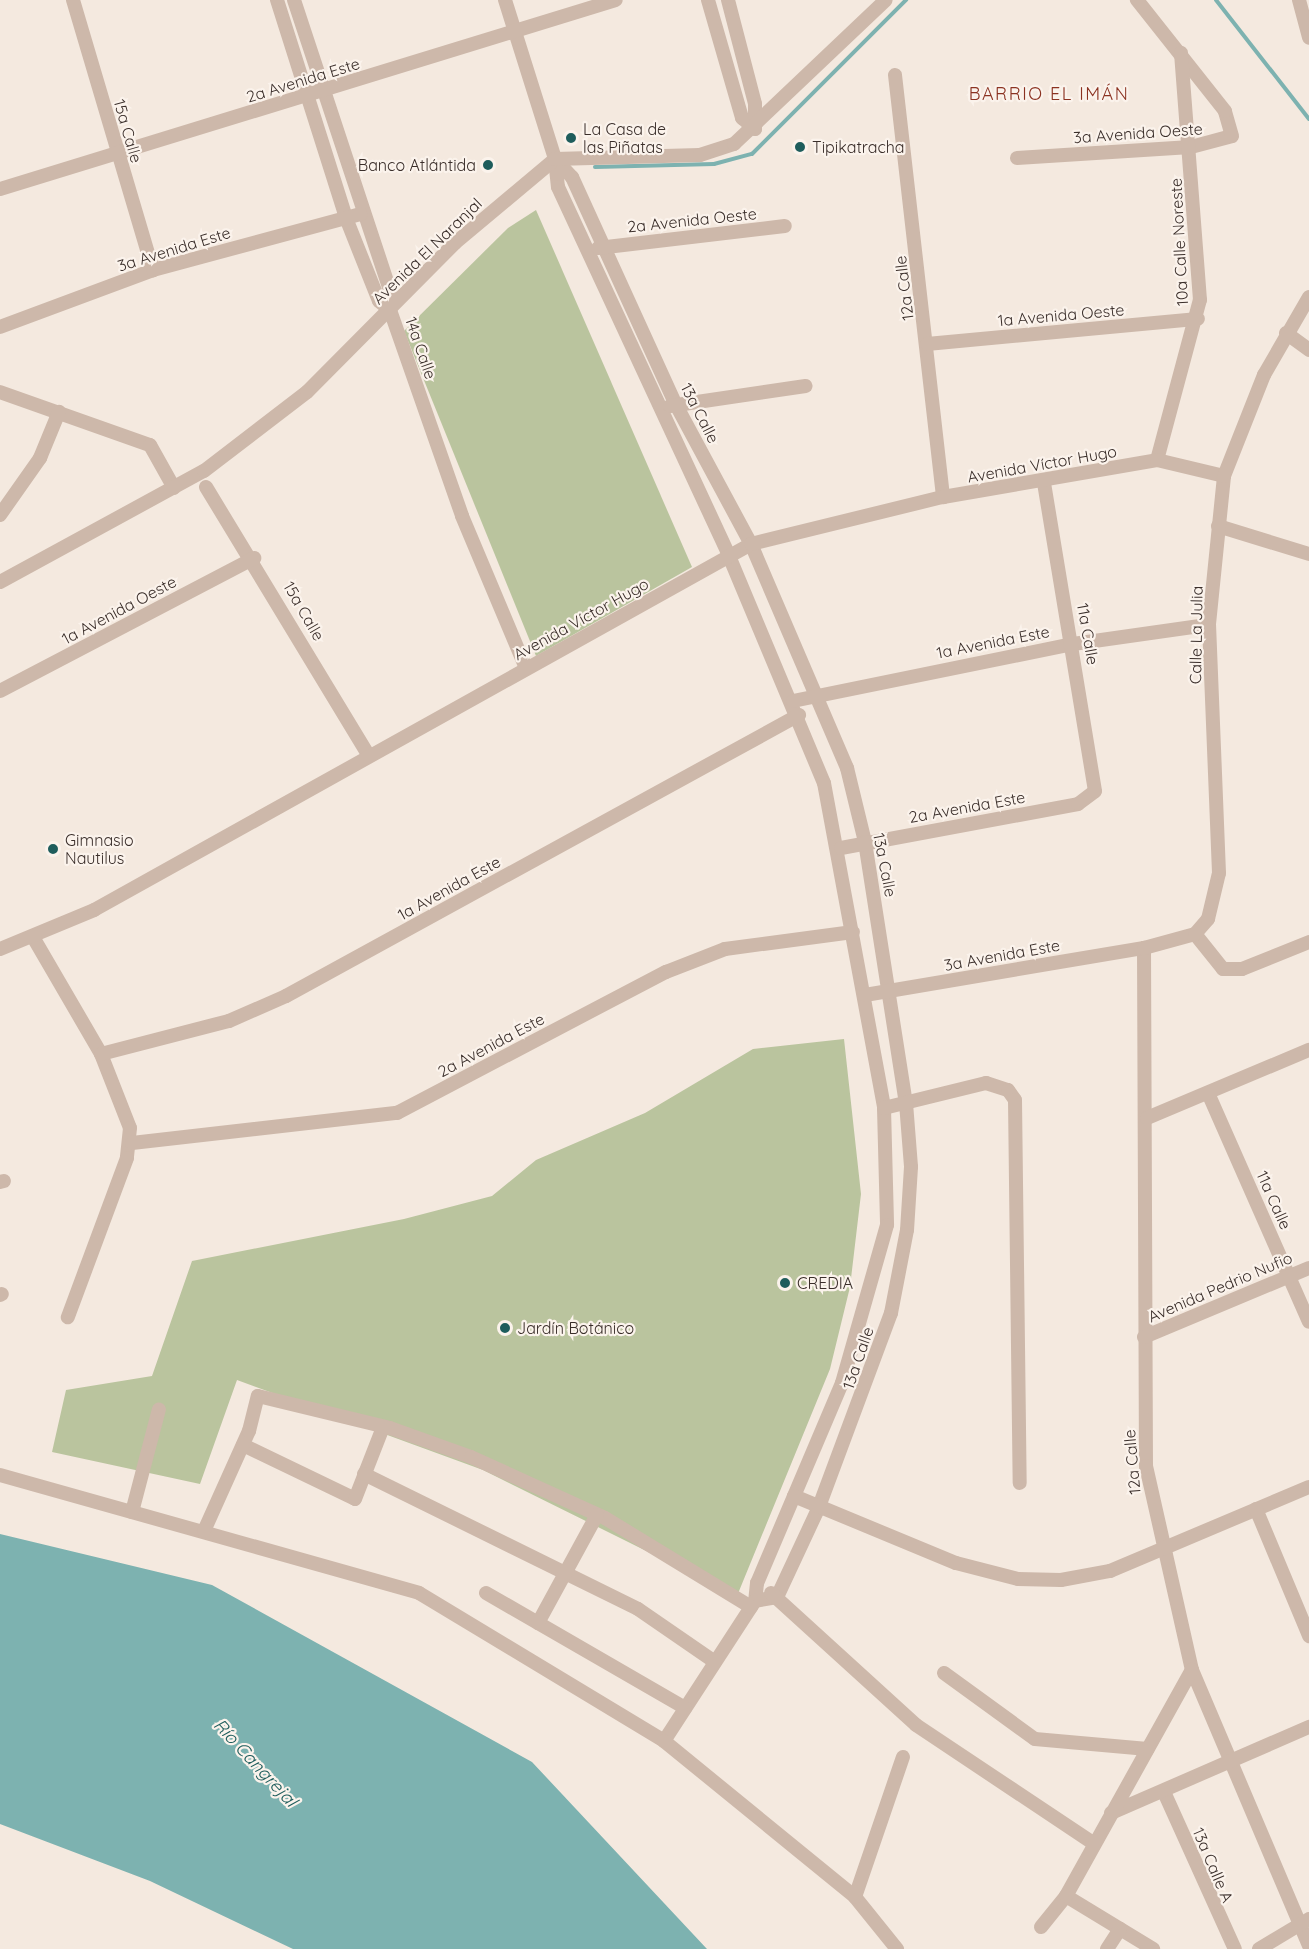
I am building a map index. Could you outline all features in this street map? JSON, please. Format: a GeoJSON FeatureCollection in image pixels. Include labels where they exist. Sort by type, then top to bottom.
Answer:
{"type":"FeatureCollection","features":[{"type":"Feature","properties":{"kind":"street","name":"15a Calle"},"geometry":{"type":"LineString","coordinates":[[73,0],[117,155],[153,270]]}},
{"type":"Feature","properties":{"kind":"street"},"geometry":{"type":"LineString","coordinates":[[277,0],[345,218],[379,301],[390,310]]}},
{"type":"Feature","properties":{"kind":"street","name":"14a Calle"},"geometry":{"type":"LineString","coordinates":[[294,0],[361,214],[392,293],[390,310],[462,516],[526,668]]}},
{"type":"Feature","properties":{"kind":"street","name":"13a Calle"},"geometry":{"type":"LineString","coordinates":[[505,0],[555,159],[558,187],[729,556],[799,715],[824,783],[841,848],[853,932],[884,1108],[887,1225],[842,1383],[757,1583],[753,1604],[664,1741]]}},
{"type":"Feature","properties":{"kind":"street","name":"2a Avenida Este"},"geometry":{"type":"LineString","coordinates":[[0,189],[516,34],[616,0]]}},
{"type":"Feature","properties":{"kind":"street"},"geometry":{"type":"LineString","coordinates":[[708,0],[742,118],[755,129]]}},
{"type":"Feature","properties":{"kind":"street"},"geometry":{"type":"LineString","coordinates":[[728,0],[755,104],[755,129]]}},
{"type":"Feature","properties":{"kind":"street"},"geometry":{"type":"LineString","coordinates":[[555,159],[700,155],[734,144],[755,129],[886,0]]}},
{"type":"Feature","properties":{"kind":"street"},"geometry":{"type":"LineString","coordinates":[[1137,0],[1181,53]]}},
{"type":"Feature","properties":{"kind":"street"},"geometry":{"type":"LineString","coordinates":[[1299,0],[1309,38]]}},
{"type":"Feature","properties":{"kind":"street","name":"3a Avenida Oeste"},"geometry":{"type":"LineString","coordinates":[[1017,158],[1191,147],[1232,136],[1225,111],[1181,53]]}},
{"type":"Feature","properties":{"kind":"street","name":"10a Calle Noreste"},"geometry":{"type":"LineString","coordinates":[[1157,460],[1198,319],[1191,147],[1181,53]]}},
{"type":"Feature","properties":{"kind":"street","name":"12a Calle"},"geometry":{"type":"LineString","coordinates":[[895,75],[943,497]]}},
{"type":"Feature","properties":{"kind":"street","name":"13a Calle"},"geometry":{"type":"LineString","coordinates":[[555,159],[572,177],[675,403],[751,544],[817,693],[847,768],[865,842],[891,991],[906,1103],[907,1230],[891,1313],[819,1507],[777,1597]]}},
{"type":"Feature","properties":{"kind":"street","name":"Avenida El Naranjal"},"geometry":{"type":"LineString","coordinates":[[0,582],[174,488],[307,392],[455,243],[555,159]]}},
{"type":"Feature","properties":{"kind":"street","name":"3a Avenida Este"},"geometry":{"type":"LineString","coordinates":[[0,327],[153,270],[361,214]]}},
{"type":"Feature","properties":{"kind":"street","name":"2a Avenida Oeste"},"geometry":{"type":"LineString","coordinates":[[588,253],[604,246],[785,226]]}},
{"type":"Feature","properties":{"kind":"street","name":"Calle La Julia"},"geometry":{"type":"LineString","coordinates":[[1196,934],[1208,919],[1219,873],[1209,624],[1224,476],[1286,333],[1309,297]]}},
{"type":"Feature","properties":{"kind":"street","name":"1a Avenida Oeste"},"geometry":{"type":"LineString","coordinates":[[927,344],[1198,319]]}},
{"type":"Feature","properties":{"kind":"street"},"geometry":{"type":"LineString","coordinates":[[1286,333],[1309,350]]}},
{"type":"Feature","properties":{"kind":"street"},"geometry":{"type":"LineString","coordinates":[[660,410],[675,403],[806,386]]}},
{"type":"Feature","properties":{"kind":"street"},"geometry":{"type":"LineString","coordinates":[[0,392],[150,446],[174,488]]}},
{"type":"Feature","properties":{"kind":"street"},"geometry":{"type":"LineString","coordinates":[[0,515],[40,458],[59,412]]}},
{"type":"Feature","properties":{"kind":"street","name":"Avenida Víctor Hugo"},"geometry":{"type":"LineString","coordinates":[[0,949],[94,910],[368,755],[751,544],[943,497],[1044,483],[1157,460],[1224,476]]}},
{"type":"Feature","properties":{"kind":"street","name":"11a Calle"},"geometry":{"type":"LineString","coordinates":[[1044,483],[1073,644],[1095,791]]}},
{"type":"Feature","properties":{"kind":"street","name":"15a Calle"},"geometry":{"type":"LineString","coordinates":[[206,487],[254,558],[368,755]]}},
{"type":"Feature","properties":{"kind":"street"},"geometry":{"type":"LineString","coordinates":[[1218,526],[1309,554]]}},
{"type":"Feature","properties":{"kind":"street","name":"1a Avenida Oeste"},"geometry":{"type":"LineString","coordinates":[[0,691],[254,558]]}},
{"type":"Feature","properties":{"kind":"street","name":"1a Avenida Este"},"geometry":{"type":"LineString","coordinates":[[793,701],[817,693],[1073,644],[1200,626]]}},
{"type":"Feature","properties":{"kind":"street","name":"1a Avenida Este"},"geometry":{"type":"LineString","coordinates":[[101,1054],[229,1021],[286,996],[799,715]]}},
{"type":"Feature","properties":{"kind":"street","name":"2a Avenida Este"},"geometry":{"type":"LineString","coordinates":[[841,848],[1078,804],[1095,791]]}},
{"type":"Feature","properties":{"kind":"street","name":"2a Avenida Este"},"geometry":{"type":"LineString","coordinates":[[132,1143],[397,1113],[666,972],[725,949],[853,932]]}},
{"type":"Feature","properties":{"kind":"street"},"geometry":{"type":"LineString","coordinates":[[1144,948],[1196,934],[1223,969],[1242,969],[1309,942]]}},
{"type":"Feature","properties":{"kind":"street"},"geometry":{"type":"LineString","coordinates":[[33,937],[101,1054],[132,1143],[68,1317]]}},
{"type":"Feature","properties":{"kind":"street","name":"12a Calle"},"geometry":{"type":"LineString","coordinates":[[1144,948],[1147,1118],[1144,1337],[1146,1466],[1160,1548],[1192,1670],[1304,1922],[1309,1945]]}},
{"type":"Feature","properties":{"kind":"street","name":"3a Avenida Este"},"geometry":{"type":"LineString","coordinates":[[865,995],[1144,948]]}},
{"type":"Feature","properties":{"kind":"street"},"geometry":{"type":"LineString","coordinates":[[1147,1118],[1309,1050]]}},
{"type":"Feature","properties":{"kind":"street"},"geometry":{"type":"LineString","coordinates":[[884,1108],[986,1083],[1008,1090],[1019,1113],[1020,1483]]}},
{"type":"Feature","properties":{"kind":"street","name":"11a Calle"},"geometry":{"type":"LineString","coordinates":[[1208,1093],[1309,1322]]}},
{"type":"Feature","properties":{"kind":"street","name":"Avenida Pedrio Nufio"},"geometry":{"type":"LineString","coordinates":[[1144,1337],[1309,1268]]}},
{"type":"Feature","properties":{"kind":"street"},"geometry":{"type":"LineString","coordinates":[[865,1306],[891,1313]]}},
{"type":"Feature","properties":{"kind":"street"},"geometry":{"type":"LineString","coordinates":[[204,1531],[243,1445],[258,1396],[383,1427],[471,1456],[597,1515],[753,1604],[777,1597]]}},
{"type":"Feature","properties":{"kind":"street"},"geometry":{"type":"LineString","coordinates":[[132,1512],[159,1409]]}},
{"type":"Feature","properties":{"kind":"street"},"geometry":{"type":"LineString","coordinates":[[243,1445],[355,1499],[383,1427]]}},
{"type":"Feature","properties":{"kind":"street"},"geometry":{"type":"LineString","coordinates":[[364,1474],[638,1609],[715,1662]]}},
{"type":"Feature","properties":{"kind":"street"},"geometry":{"type":"LineString","coordinates":[[0,1475],[419,1593],[664,1741],[855,1897],[897,1949]]}},
{"type":"Feature","properties":{"kind":"street"},"geometry":{"type":"LineString","coordinates":[[794,1496],[956,1563],[1018,1579],[1061,1580],[1110,1571],[1309,1487]]}},
{"type":"Feature","properties":{"kind":"street"},"geometry":{"type":"LineString","coordinates":[[1256,1509],[1309,1636]]}},
{"type":"Feature","properties":{"kind":"street"},"geometry":{"type":"LineString","coordinates":[[538,1623],[597,1515]]}},
{"type":"Feature","properties":{"kind":"street"},"geometry":{"type":"LineString","coordinates":[[757,1583],[777,1597],[916,1725],[1093,1843]]}},
{"type":"Feature","properties":{"kind":"street"},"geometry":{"type":"LineString","coordinates":[[486,1593],[686,1708]]}},
{"type":"Feature","properties":{"kind":"street"},"geometry":{"type":"LineString","coordinates":[[1041,1928],[1066,1896],[1093,1843],[1192,1670]]}},
{"type":"Feature","properties":{"kind":"street"},"geometry":{"type":"LineString","coordinates":[[944,1673],[1035,1739],[1148,1749]]}},
{"type":"Feature","properties":{"kind":"street"},"geometry":{"type":"LineString","coordinates":[[1111,1813],[1164,1792],[1309,1727]]}},
{"type":"Feature","properties":{"kind":"street"},"geometry":{"type":"LineString","coordinates":[[855,1897],[903,1757]]}},
{"type":"Feature","properties":{"kind":"street","name":"13a Calle A"},"geometry":{"type":"LineString","coordinates":[[1164,1792],[1235,1949]]}},
{"type":"Feature","properties":{"kind":"street"},"geometry":{"type":"LineString","coordinates":[[1066,1896],[1153,1949]]}},
{"type":"Feature","properties":{"kind":"street"},"geometry":{"type":"LineString","coordinates":[[1259,1949],[1304,1922]]}},
{"type":"Feature","properties":{"kind":"street"},"geometry":{"type":"LineString","coordinates":[[1107,1949],[1120,1929]]}},
{"type":"Feature","properties":{"kind":"green space"},"geometry":{"type":"Polygon","coordinates":[[[536,210],[692,567],[536,656],[404,331],[508,228],[536,210]]]}},
{"type":"Feature","properties":{"kind":"green space","name":"Jardín Botánico"},"geometry":{"type":"Polygon","coordinates":[[[844,1039],[861,1194],[850,1287],[830,1369],[737,1596],[483,1470],[237,1380],[200,1484],[52,1452],[66,1390],[152,1376],[192,1261],[404,1219],[492,1196],[536,1160],[645,1113],[753,1049],[844,1039]]]}},
{"type":"Feature","properties":{"kind":"water","name":"Río Cangrejal"},"geometry":{"type":"Polygon","coordinates":[[[0,1534],[212,1585],[532,1762],[707,1949],[293,1949],[150,1881],[0,1824],[0,1534]]]}},
{"type":"Feature","properties":{"kind":"waterway"},"geometry":{"type":"LineString","coordinates":[[595,167],[714,164],[752,154],[906,0]]}},
{"type":"Feature","properties":{"kind":"waterway"},"geometry":{"type":"LineString","coordinates":[[1216,0],[1309,119]]}},
{"type":"Feature","properties":{"kind":"place","name":"La Casa de las Piñatas"},"geometry":{"type":"Point","coordinates":[571,138]}},
{"type":"Feature","properties":{"kind":"place","name":"Tipikatracha"},"geometry":{"type":"Point","coordinates":[800,147]}},
{"type":"Feature","properties":{"kind":"place","name":"Banco Atlántida"},"geometry":{"type":"Point","coordinates":[488,165]}},
{"type":"Feature","properties":{"kind":"place","name":"Gimnasio Nautilus"},"geometry":{"type":"Point","coordinates":[53,849]}},
{"type":"Feature","properties":{"kind":"place","name":"CREDIA"},"geometry":{"type":"Point","coordinates":[785,1283]}},
{"type":"Feature","properties":{"kind":"place","name":"Jardín Botánico"},"geometry":{"type":"Point","coordinates":[505,1328]}},
{"type":"Feature","properties":{"kind":"district","name":"BARRIO EL IMÁN"},"geometry":{"type":"Point","coordinates":[1049,94]}}]}
